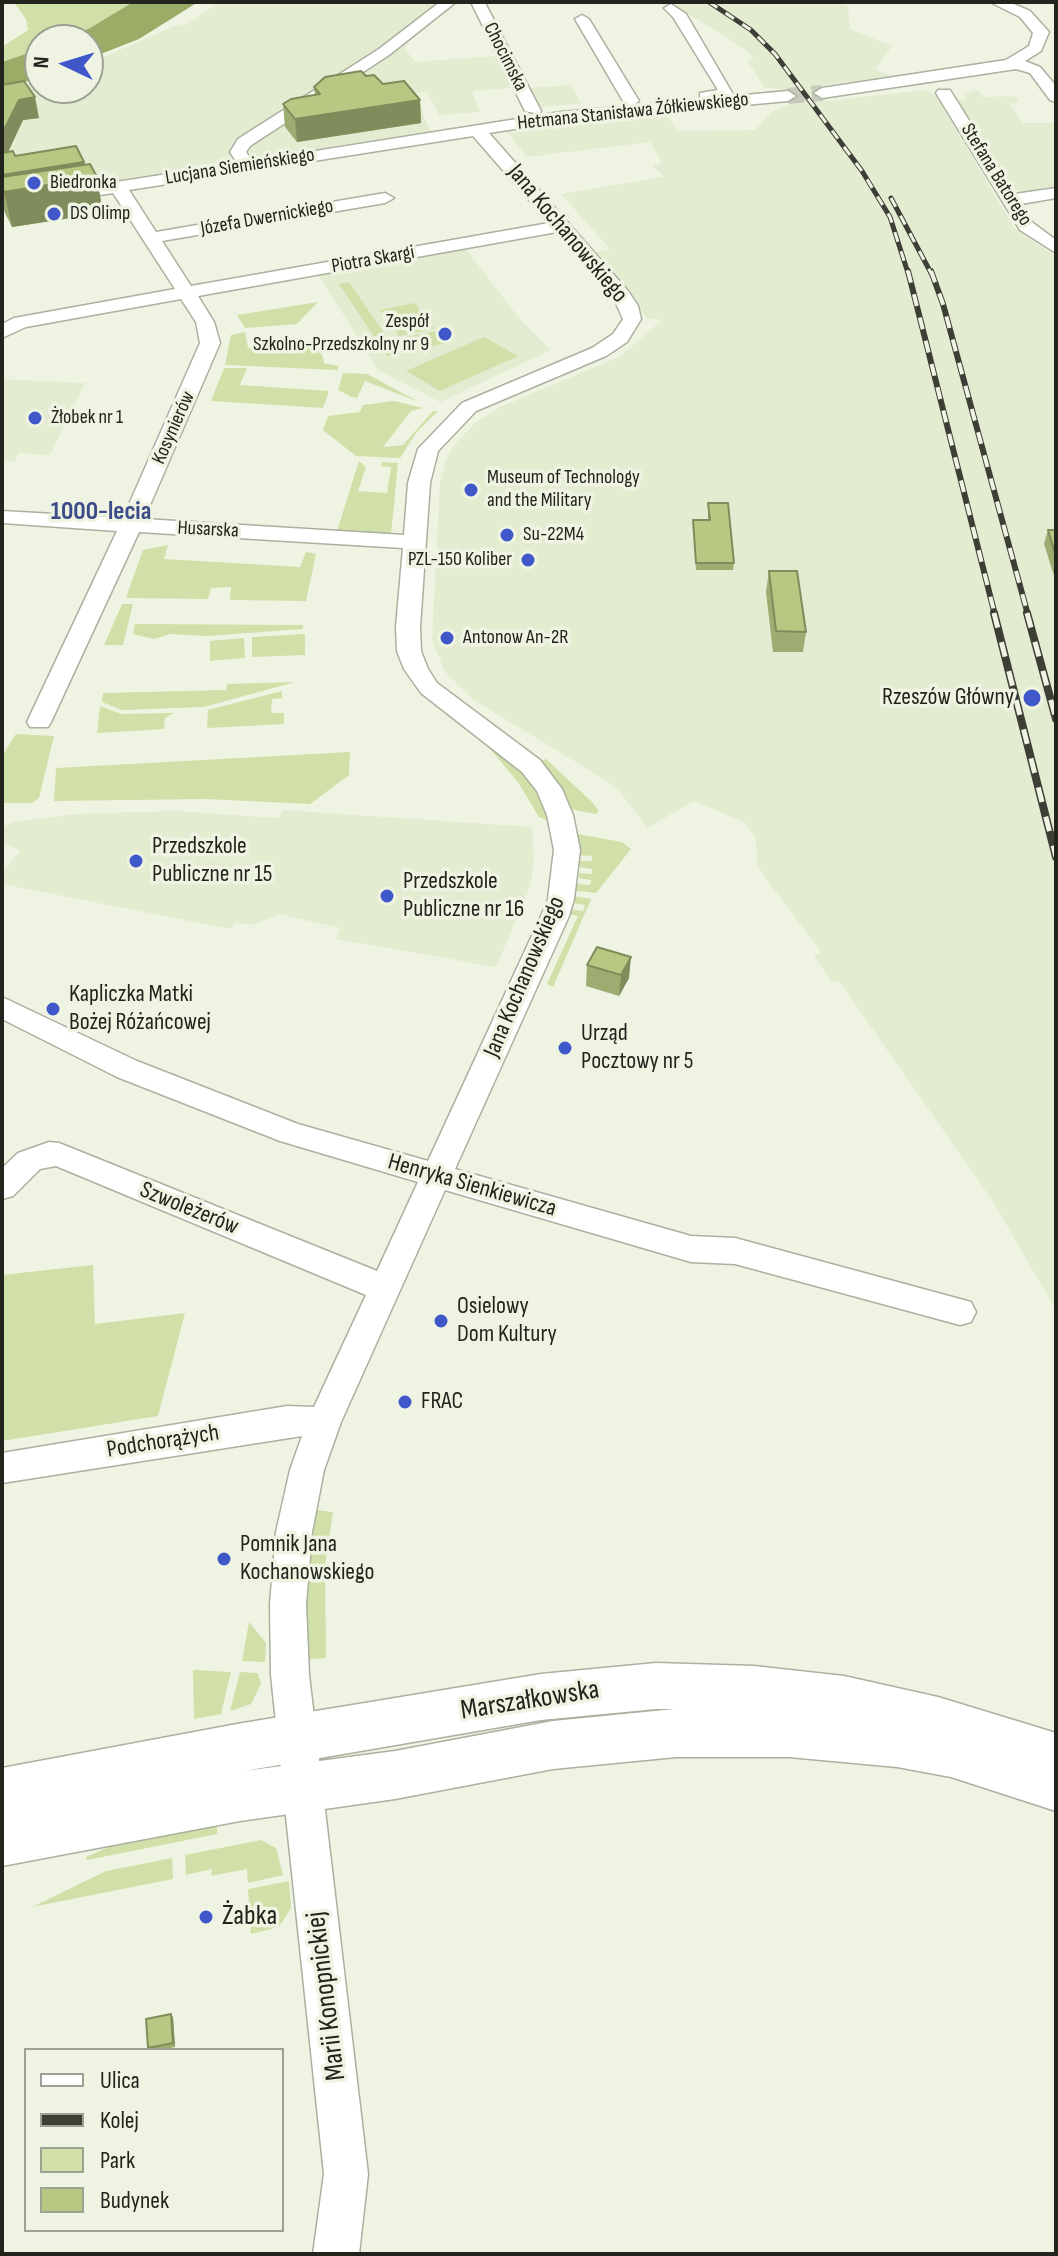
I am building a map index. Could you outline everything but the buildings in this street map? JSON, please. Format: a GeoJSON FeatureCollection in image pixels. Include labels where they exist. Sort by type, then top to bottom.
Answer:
{"type":"FeatureCollection","features":[{"type":"Feature","properties":{"kind":"main road","name":"Marszałkowska"},"geometry":{"type":"LineString","coordinates":[[2,1793],[297,1738],[610,1688],[701,1686],[803,1693],[857,1701],[975,1730],[1056,1757]]}},
{"type":"Feature","properties":{"kind":"main road","name":"Marszałkowska"},"geometry":{"type":"LineString","coordinates":[[2,1841],[226,1798],[619,1737],[742,1732],[838,1736],[897,1743],[965,1757],[1056,1786]]}},
{"type":"Feature","properties":{"kind":"street"},"geometry":{"type":"LineString","coordinates":[[247,166],[238,152],[244,143],[384,52],[449,2]]}},
{"type":"Feature","properties":{"kind":"street"},"geometry":{"type":"LineString","coordinates":[[822,93],[1010,64],[1036,48],[1042,38],[1037,25],[1025,14],[997,2]]}},
{"type":"Feature","properties":{"kind":"street","name":"Chocimska"},"geometry":{"type":"LineString","coordinates":[[478,3],[533,111]]}},
{"type":"Feature","properties":{"kind":"street"},"geometry":{"type":"LineString","coordinates":[[440,135],[434,120],[728,94],[679,14],[671,8]]}},
{"type":"Feature","properties":{"kind":"street"},"geometry":{"type":"LineString","coordinates":[[582,19],[631,101]]}},
{"type":"Feature","properties":{"kind":"street"},"geometry":{"type":"LineString","coordinates":[[1036,48],[1054,48]]}},
{"type":"Feature","properties":{"kind":"street"},"geometry":{"type":"LineString","coordinates":[[1010,64],[1044,81],[1056,97]]}},
{"type":"Feature","properties":{"kind":"street","name":"Stefana Batorego"},"geometry":{"type":"LineString","coordinates":[[944,93],[1026,226],[1056,248]]}},
{"type":"Feature","properties":{"kind":"street","name":"Hetmana Stanisława Żółkiewskiego"},"geometry":{"type":"LineString","coordinates":[[477,130],[593,112],[788,96]]}},
{"type":"Feature","properties":{"kind":"street","name":"Lucjana Siemieńskiego"},"geometry":{"type":"LineString","coordinates":[[2,205],[477,130]]}},
{"type":"Feature","properties":{"kind":"street","name":"Jana Kochanowskiego"},"geometry":{"type":"LineString","coordinates":[[297,1738],[287,1639],[290,1565],[307,1470],[324,1422],[383,1288],[555,916],[561,899],[567,850],[564,827],[555,802],[531,766],[500,739],[440,697],[416,669],[409,651],[408,627],[421,466],[428,449],[451,421],[469,407],[599,352],[620,338],[630,326],[629,306],[477,130]]}},
{"type":"Feature","properties":{"kind":"street","name":"Kosynierów"},"geometry":{"type":"LineString","coordinates":[[39,722],[131,526],[210,343],[205,322],[118,187]]}},
{"type":"Feature","properties":{"kind":"street"},"geometry":{"type":"LineString","coordinates":[[1012,200],[1056,193]]}},
{"type":"Feature","properties":{"kind":"street","name":"Józefa Dwernickiego"},"geometry":{"type":"LineString","coordinates":[[150,238],[385,198]]}},
{"type":"Feature","properties":{"kind":"street","name":"Piotra Skargi"},"geometry":{"type":"LineString","coordinates":[[3,331],[21,322],[561,226]]}},
{"type":"Feature","properties":{"kind":"street","name":"Husarska"},"geometry":{"type":"LineString","coordinates":[[2,517],[414,542]]}},
{"type":"Feature","properties":{"kind":"street","name":"Henryka Sienkiewicza"},"geometry":{"type":"LineString","coordinates":[[2,1007],[127,1069],[291,1133],[691,1249],[735,1251],[960,1312]]}},
{"type":"Feature","properties":{"kind":"street","name":"Szwoleżerów"},"geometry":{"type":"LineString","coordinates":[[2,1187],[29,1161],[49,1154],[59,1155],[383,1288]]}},
{"type":"Feature","properties":{"kind":"street","name":"Podchorążych"},"geometry":{"type":"LineString","coordinates":[[2,1468],[287,1421],[324,1422]]}},
{"type":"Feature","properties":{"kind":"street","name":"Marii Konopnickiej"},"geometry":{"type":"LineString","coordinates":[[297,1738],[346,2174],[336,2254]]}},
{"type":"Feature","properties":{"kind":"shaded area"},"geometry":{"type":"Polygon","coordinates":[[[133,2],[198,2],[139,39],[104,53],[104,24],[97,24],[133,2]]]}},
{"type":"Feature","properties":{"kind":"shaded area"},"geometry":{"type":"Polygon","coordinates":[[[220,2],[475,2],[457,3],[408,42],[405,49],[415,62],[497,56],[511,88],[472,91],[480,112],[439,115],[427,92],[415,93],[430,131],[2,198],[2,96],[24,87],[24,104],[104,104],[104,57],[179,24],[184,26],[220,2]]]}},
{"type":"Feature","properties":{"kind":"shaded area"},"geometry":{"type":"Polygon","coordinates":[[[656,2],[834,2],[848,6],[850,29],[892,46],[875,70],[891,76],[817,86],[827,101],[926,90],[936,96],[1015,229],[1056,257],[1056,1310],[992,1200],[839,981],[832,983],[814,956],[821,952],[758,866],[755,837],[744,822],[693,801],[648,828],[619,791],[604,779],[475,701],[445,672],[432,640],[440,483],[446,459],[455,444],[474,424],[500,407],[621,356],[662,320],[648,319],[593,253],[610,249],[561,194],[664,177],[653,166],[662,163],[650,142],[527,157],[508,133],[666,113],[677,131],[755,130],[773,111],[792,104],[781,89],[764,87],[747,60],[754,59],[746,50],[690,15],[656,2]]]}},
{"type":"Feature","properties":{"kind":"shaded area"},"geometry":{"type":"Polygon","coordinates":[[[24,54],[24,82],[2,89],[2,62],[24,54]]]}},
{"type":"Feature","properties":{"kind":"shaded area"},"geometry":{"type":"Polygon","coordinates":[[[571,85],[581,104],[538,107],[526,88],[571,85]]]}},
{"type":"Feature","properties":{"kind":"shaded area"},"geometry":{"type":"Polygon","coordinates":[[[978,90],[983,97],[1015,96],[1019,102],[1010,104],[1023,123],[1056,123],[1056,187],[1023,191],[1012,189],[958,100],[967,98],[963,94],[978,90]]]}},
{"type":"Feature","properties":{"kind":"shaded area","name":"Zespół Szkolno-Przedszkolny nr 9"},"geometry":{"type":"Polygon","coordinates":[[[465,248],[519,318],[551,350],[440,402],[378,370],[318,274],[465,248]]]}},
{"type":"Feature","properties":{"kind":"shaded area","name":"Żłobek nr 1"},"geometry":{"type":"Polygon","coordinates":[[[2,379],[85,383],[50,455],[19,453],[15,461],[2,461],[2,379]]]}},
{"type":"Feature","properties":{"kind":"shaded area"},"geometry":{"type":"Polygon","coordinates":[[[283,810],[532,827],[534,860],[530,887],[496,967],[336,939],[340,928],[279,914],[252,925],[235,923],[230,929],[2,884],[2,873],[21,850],[2,844],[2,827],[15,822],[76,814],[176,811],[279,818],[283,810]]]}},
{"type":"Feature","properties":{"kind":"green space"},"geometry":{"type":"Polygon","coordinates":[[[14,2],[133,2],[97,24],[27,24],[14,2]]]}},
{"type":"Feature","properties":{"kind":"green space"},"geometry":{"type":"Polygon","coordinates":[[[24,33],[24,54],[2,62],[2,47],[24,33]]]}},
{"type":"Feature","properties":{"kind":"green space"},"geometry":{"type":"Polygon","coordinates":[[[349,282],[398,354],[387,356],[339,284],[349,282]]]}},
{"type":"Feature","properties":{"kind":"green space"},"geometry":{"type":"Polygon","coordinates":[[[318,302],[297,324],[245,328],[237,315],[318,302]]]}},
{"type":"Feature","properties":{"kind":"green space"},"geometry":{"type":"Polygon","coordinates":[[[415,303],[434,329],[399,336],[380,310],[415,303]]]}},
{"type":"Feature","properties":{"kind":"green space"},"geometry":{"type":"Polygon","coordinates":[[[438,331],[447,343],[403,352],[394,339],[438,331]]]}},
{"type":"Feature","properties":{"kind":"green space"},"geometry":{"type":"Polygon","coordinates":[[[245,332],[248,348],[348,339],[352,349],[334,348],[322,354],[324,363],[338,366],[338,370],[225,365],[231,335],[245,332]]]}},
{"type":"Feature","properties":{"kind":"green space"},"geometry":{"type":"Polygon","coordinates":[[[484,337],[518,356],[440,391],[406,371],[484,337]]]}},
{"type":"Feature","properties":{"kind":"green space"},"geometry":{"type":"Polygon","coordinates":[[[224,368],[247,368],[240,385],[329,391],[323,408],[211,401],[224,368]]]}},
{"type":"Feature","properties":{"kind":"green space"},"geometry":{"type":"Polygon","coordinates":[[[343,373],[367,374],[419,402],[365,381],[357,398],[352,397],[338,390],[343,373]]]}},
{"type":"Feature","properties":{"kind":"green space"},"geometry":{"type":"Polygon","coordinates":[[[394,401],[423,408],[411,411],[383,447],[403,445],[433,411],[438,411],[416,433],[400,458],[356,456],[323,430],[328,416],[360,412],[363,405],[394,401]]]}},
{"type":"Feature","properties":{"kind":"green space"},"geometry":{"type":"Polygon","coordinates":[[[359,461],[366,467],[358,491],[387,493],[391,467],[381,466],[382,462],[398,463],[391,535],[337,531],[359,461]]]}},
{"type":"Feature","properties":{"kind":"green space"},"geometry":{"type":"Polygon","coordinates":[[[168,545],[164,559],[300,567],[306,552],[316,554],[306,601],[230,600],[231,587],[211,588],[208,599],[126,598],[143,550],[168,545]]]}},
{"type":"Feature","properties":{"kind":"green space"},"geometry":{"type":"Polygon","coordinates":[[[122,604],[133,604],[123,645],[104,645],[122,604]]]}},
{"type":"Feature","properties":{"kind":"green space"},"geometry":{"type":"Polygon","coordinates":[[[135,624],[303,625],[303,629],[207,636],[171,634],[154,639],[133,634],[135,624]]]}},
{"type":"Feature","properties":{"kind":"green space"},"geometry":{"type":"Polygon","coordinates":[[[305,634],[305,655],[252,657],[252,637],[305,634]]]}},
{"type":"Feature","properties":{"kind":"green space"},"geometry":{"type":"Polygon","coordinates":[[[244,638],[245,658],[210,661],[210,641],[244,638]]]}},
{"type":"Feature","properties":{"kind":"green space"},"geometry":{"type":"Polygon","coordinates":[[[295,682],[204,707],[122,710],[102,702],[103,693],[226,690],[227,684],[295,682]]]}},
{"type":"Feature","properties":{"kind":"green space"},"geometry":{"type":"Polygon","coordinates":[[[282,691],[282,698],[272,699],[271,713],[284,713],[284,724],[207,728],[208,710],[282,691]]]}},
{"type":"Feature","properties":{"kind":"green space"},"geometry":{"type":"Polygon","coordinates":[[[100,706],[121,714],[174,713],[165,718],[164,729],[97,733],[100,706]]]}},
{"type":"Feature","properties":{"kind":"green space"},"geometry":{"type":"Polygon","coordinates":[[[16,734],[54,736],[39,798],[32,803],[2,803],[2,756],[16,734]]]}},
{"type":"Feature","properties":{"kind":"green space"},"geometry":{"type":"Polygon","coordinates":[[[492,743],[519,766],[544,800],[548,821],[539,817],[518,782],[486,744],[492,743]]]}},
{"type":"Feature","properties":{"kind":"green space"},"geometry":{"type":"Polygon","coordinates":[[[350,752],[349,775],[310,804],[205,799],[54,801],[56,768],[350,752]]]}},
{"type":"Feature","properties":{"kind":"green space"},"geometry":{"type":"Polygon","coordinates":[[[546,759],[591,801],[599,811],[596,814],[569,809],[538,762],[546,759]]]}},
{"type":"Feature","properties":{"kind":"green space"},"geometry":{"type":"Polygon","coordinates":[[[578,834],[622,842],[631,849],[596,893],[576,891],[577,884],[590,885],[591,880],[579,878],[579,873],[592,874],[592,869],[579,867],[580,861],[592,861],[592,856],[579,855],[578,834]]]}},
{"type":"Feature","properties":{"kind":"green space"},"geometry":{"type":"Polygon","coordinates":[[[574,896],[591,899],[553,987],[547,984],[578,916],[568,914],[571,909],[583,911],[585,905],[572,903],[574,896]]]}},
{"type":"Feature","properties":{"kind":"green space"},"geometry":{"type":"Polygon","coordinates":[[[93,1265],[95,1324],[185,1313],[158,1416],[2,1441],[2,1275],[93,1265]]]}},
{"type":"Feature","properties":{"kind":"green space"},"geometry":{"type":"Polygon","coordinates":[[[314,1510],[333,1512],[325,1566],[326,1658],[303,1660],[302,1628],[314,1510]]]}},
{"type":"Feature","properties":{"kind":"green space"},"geometry":{"type":"Polygon","coordinates":[[[249,1622],[266,1643],[265,1662],[242,1661],[249,1622]]]}},
{"type":"Feature","properties":{"kind":"green space"},"geometry":{"type":"Polygon","coordinates":[[[193,1670],[231,1672],[221,1714],[194,1719],[193,1670]]]}},
{"type":"Feature","properties":{"kind":"green space"},"geometry":{"type":"Polygon","coordinates":[[[240,1672],[258,1673],[261,1684],[251,1704],[230,1711],[240,1672]]]}},
{"type":"Feature","properties":{"kind":"green space"},"geometry":{"type":"Polygon","coordinates":[[[217,1824],[217,1834],[87,1860],[86,1857],[120,1842],[217,1824]]]}},
{"type":"Feature","properties":{"kind":"green space"},"geometry":{"type":"Polygon","coordinates":[[[261,1840],[276,1848],[283,1875],[248,1883],[247,1869],[211,1876],[212,1869],[186,1875],[185,1855],[261,1840]]]}},
{"type":"Feature","properties":{"kind":"green space"},"geometry":{"type":"Polygon","coordinates":[[[172,1858],[173,1879],[32,1907],[106,1871],[172,1858]]]}},
{"type":"Feature","properties":{"kind":"green space"},"geometry":{"type":"Polygon","coordinates":[[[289,1881],[291,1908],[283,1921],[278,1927],[251,1934],[248,1889],[289,1881]]]}},
{"type":"Feature","properties":{"kind":"tunnel"},"geometry":{"type":"LineString","coordinates":[[788,96],[822,93]]}},
{"type":"Feature","properties":{"kind":"railway"},"geometry":{"type":"LineString","coordinates":[[709,2],[751,30],[775,54],[862,171],[890,217],[908,273]]}},
{"type":"Feature","properties":{"kind":"railway"},"geometry":{"type":"LineString","coordinates":[[891,198],[931,273]]}},
{"type":"Feature","properties":{"kind":"railway"},"geometry":{"type":"LineString","coordinates":[[908,271],[995,615]]}},
{"type":"Feature","properties":{"kind":"railway"},"geometry":{"type":"LineString","coordinates":[[931,271],[943,304],[1028,615]]}},
{"type":"Feature","properties":{"kind":"railway"},"geometry":{"type":"LineString","coordinates":[[994,613],[1056,857]]}},
{"type":"Feature","properties":{"kind":"railway"},"geometry":{"type":"LineString","coordinates":[[1027,613],[1056,719]]}},
{"type":"Feature","properties":{"kind":"place","name":"Biedronka"},"geometry":{"type":"Point","coordinates":[34,183]}},
{"type":"Feature","properties":{"kind":"place","name":"DS Olimp"},"geometry":{"type":"Point","coordinates":[54,214]}},
{"type":"Feature","properties":{"kind":"place","name":"Zespół Szkolno-Przedszkolny nr 9"},"geometry":{"type":"Point","coordinates":[445,334]}},
{"type":"Feature","properties":{"kind":"place","name":"Żłobek nr 1"},"geometry":{"type":"Point","coordinates":[35,418]}},
{"type":"Feature","properties":{"kind":"place","name":"Museum of Technology and the Military"},"geometry":{"type":"Point","coordinates":[471,490]}},
{"type":"Feature","properties":{"kind":"place","name":"Su-22M4"},"geometry":{"type":"Point","coordinates":[507,535]}},
{"type":"Feature","properties":{"kind":"place","name":"PZL-150 Koliber"},"geometry":{"type":"Point","coordinates":[528,560]}},
{"type":"Feature","properties":{"kind":"place","name":"Antonow An-2R"},"geometry":{"type":"Point","coordinates":[447,638]}},
{"type":"Feature","properties":{"kind":"place","name":"Rzeszów Główny"},"geometry":{"type":"Point","coordinates":[1032,698]}},
{"type":"Feature","properties":{"kind":"place","name":"Przedszkole Publiczne nr 15"},"geometry":{"type":"Point","coordinates":[136,861]}},
{"type":"Feature","properties":{"kind":"place","name":"Przedszkole Publiczne nr 16"},"geometry":{"type":"Point","coordinates":[387,896]}},
{"type":"Feature","properties":{"kind":"place","name":"Kapliczka Matki Bożej Różańcowej"},"geometry":{"type":"Point","coordinates":[53,1009]}},
{"type":"Feature","properties":{"kind":"place","name":"Urząd Pocztowy nr 5"},"geometry":{"type":"Point","coordinates":[565,1048]}},
{"type":"Feature","properties":{"kind":"place","name":"Osielowy Dom Kultury"},"geometry":{"type":"Point","coordinates":[441,1321]}},
{"type":"Feature","properties":{"kind":"place","name":"FRAC"},"geometry":{"type":"Point","coordinates":[405,1402]}},
{"type":"Feature","properties":{"kind":"place","name":"Pomnik Jana Kochanowskiego"},"geometry":{"type":"Point","coordinates":[224,1559]}},
{"type":"Feature","properties":{"kind":"place","name":"Żabka"},"geometry":{"type":"Point","coordinates":[206,1917]}},
{"type":"Feature","properties":{"kind":"district","name":"1000-lecia"},"geometry":{"type":"Point","coordinates":[101,512]}}]}
